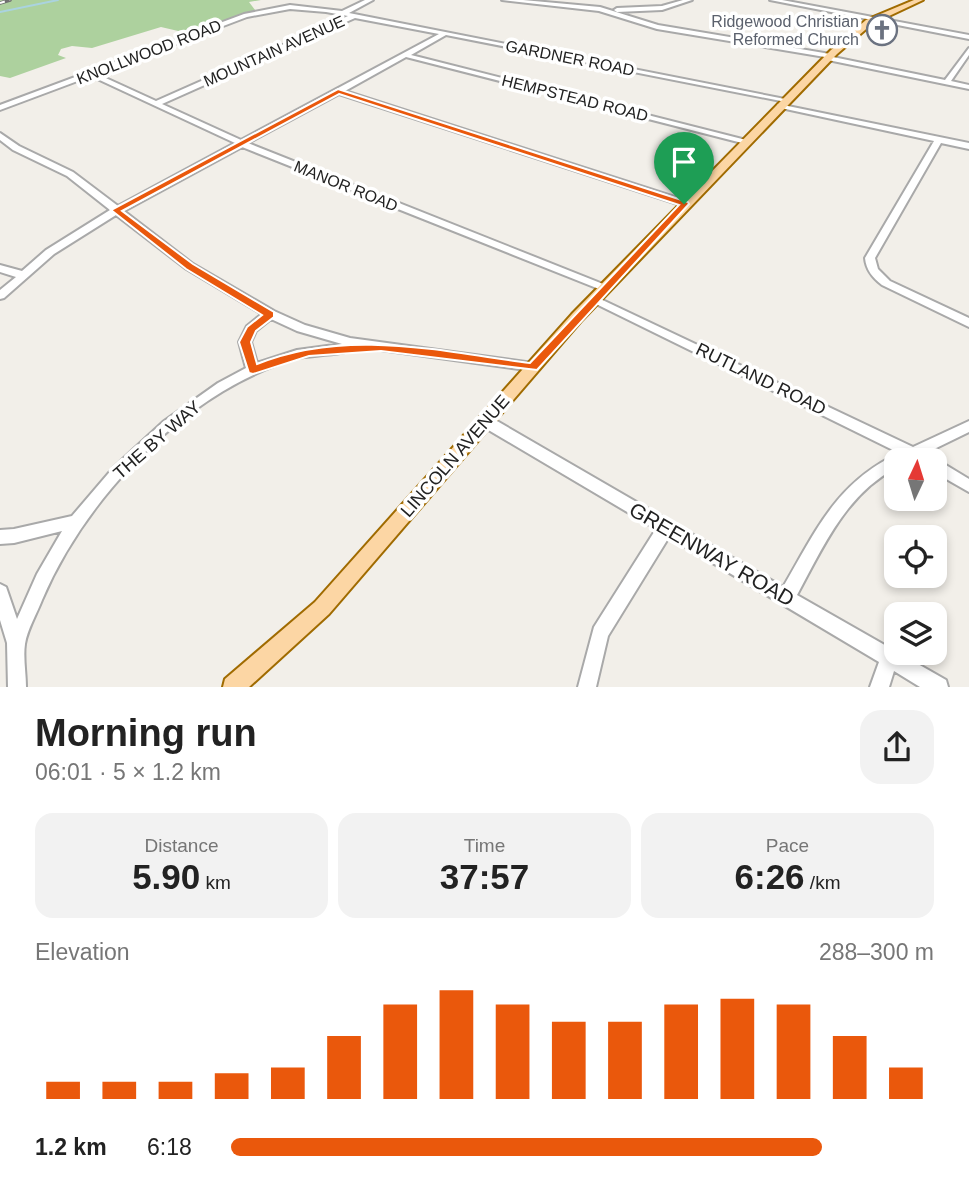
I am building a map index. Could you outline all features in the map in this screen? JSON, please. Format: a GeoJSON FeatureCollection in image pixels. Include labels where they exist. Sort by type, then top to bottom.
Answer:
{"type":"FeatureCollection","features":[{"type":"Feature","properties":{"kind":"main road","name":"LINCOLN AVENUE"},"geometry":{"type":"LineString","coordinates":[[233,687],[322,608],[599,294],[829,57],[874,19],[920,0]]}},
{"type":"Feature","properties":{"kind":"street","name":"MOUNTAIN AVENUE"},"geometry":{"type":"LineString","coordinates":[[342,13],[370,0]]}},
{"type":"Feature","properties":{"kind":"street"},"geometry":{"type":"LineString","coordinates":[[508,0],[643,10],[668,7],[689,0]]}},
{"type":"Feature","properties":{"kind":"street"},"geometry":{"type":"LineString","coordinates":[[569,0],[657,27],[829,57],[969,88]]}},
{"type":"Feature","properties":{"kind":"street"},"geometry":{"type":"LineString","coordinates":[[773,0],[969,37]]}},
{"type":"Feature","properties":{"kind":"street","name":"KNOLLWOOD ROAD"},"geometry":{"type":"LineString","coordinates":[[0,108],[258,12],[299,7],[342,13]]}},
{"type":"Feature","properties":{"kind":"street","name":"MOUNTAIN AVENUE"},"geometry":{"type":"LineString","coordinates":[[342,13],[354,15]]}},
{"type":"Feature","properties":{"kind":"street","name":"MOUNTAIN AVENUE"},"geometry":{"type":"LineString","coordinates":[[155,104],[354,15]]}},
{"type":"Feature","properties":{"kind":"street","name":"GARDNER ROAD"},"geometry":{"type":"LineString","coordinates":[[354,15],[783,103],[938,141],[969,146]]}},
{"type":"Feature","properties":{"kind":"street"},"geometry":{"type":"LineString","coordinates":[[0,296],[69,238],[116,210],[446,33]]}},
{"type":"Feature","properties":{"kind":"street"},"geometry":{"type":"LineString","coordinates":[[946,83],[969,50]]}},
{"type":"Feature","properties":{"kind":"street","name":"HEMPSTEAD ROAD"},"geometry":{"type":"LineString","coordinates":[[405,55],[746,141]]}},
{"type":"Feature","properties":{"kind":"street","name":"MANOR ROAD"},"geometry":{"type":"LineString","coordinates":[[92,74],[241,143],[599,294]]}},
{"type":"Feature","properties":{"kind":"street"},"geometry":{"type":"LineString","coordinates":[[338,91],[684,204]]}},
{"type":"Feature","properties":{"kind":"street"},"geometry":{"type":"LineString","coordinates":[[0,136],[16,148],[70,174],[189,267],[270,314],[324,335],[381,347],[533,368]]}},
{"type":"Feature","properties":{"kind":"street"},"geometry":{"type":"LineString","coordinates":[[938,141],[870,258],[870,264],[878,277],[898,290],[969,323]]}},
{"type":"Feature","properties":{"kind":"street"},"geometry":{"type":"LineString","coordinates":[[0,268],[22,275]]}},
{"type":"Feature","properties":{"kind":"street","name":"RUTLAND ROAD"},"geometry":{"type":"LineString","coordinates":[[599,294],[904,448]]}},
{"type":"Feature","properties":{"kind":"street"},"geometry":{"type":"LineString","coordinates":[[253,370],[245,342],[251,330],[270,314]]}},
{"type":"Feature","properties":{"kind":"street","name":"THE BY WAY"},"geometry":{"type":"LineString","coordinates":[[16,643],[36,593],[77,521],[116,475],[168,427],[215,391],[280,359],[309,352],[381,347]]}},
{"type":"Feature","properties":{"kind":"street","name":"GREENWAY ROAD"},"geometry":{"type":"LineString","coordinates":[[485,421],[884,655]]}},
{"type":"Feature","properties":{"kind":"street"},"geometry":{"type":"LineString","coordinates":[[936,448],[969,426]]}},
{"type":"Feature","properties":{"kind":"street"},"geometry":{"type":"LineString","coordinates":[[786,598],[845,503],[866,477],[884,468]]}},
{"type":"Feature","properties":{"kind":"street"},"geometry":{"type":"LineString","coordinates":[[947,473],[969,486]]}},
{"type":"Feature","properties":{"kind":"street"},"geometry":{"type":"LineString","coordinates":[[0,537],[77,521]]}},
{"type":"Feature","properties":{"kind":"street"},"geometry":{"type":"LineString","coordinates":[[587,687],[600,633],[666,527]]}},
{"type":"Feature","properties":{"kind":"street"},"geometry":{"type":"LineString","coordinates":[[0,592],[16,643],[17,687]]}},
{"type":"Feature","properties":{"kind":"street"},"geometry":{"type":"LineString","coordinates":[[879,687],[887,665]]}},
{"type":"Feature","properties":{"kind":"street","name":"GREENWAY ROAD"},"geometry":{"type":"LineString","coordinates":[[901,665],[939,687]]}},
{"type":"Feature","properties":{"kind":"green space"},"geometry":{"type":"Polygon","coordinates":[[[0,0],[261,0],[249,2],[255,10],[191,34],[161,27],[92,48],[72,46],[61,49],[58,55],[66,58],[10,78],[0,76],[0,0]]]}},
{"type":"Feature","properties":{"kind":"waterway"},"geometry":{"type":"LineString","coordinates":[[0,12],[58,0]]}},
{"type":"Feature","properties":{"kind":"railway"},"geometry":{"type":"LineString","coordinates":[[0,3],[10,0]]}},
{"type":"Feature","properties":{"kind":"place","name":"Ridgewood Christian Reformed Church"},"geometry":{"type":"Point","coordinates":[882,30]}},
{"type":"Feature","properties":{"kind":"route"},"geometry":{"type":"LineString","coordinates":[[338,91],[684,204],[577,317],[533,368],[381,347],[357,347],[309,352],[280,359],[253,370],[245,342],[251,330],[270,314],[189,267],[116,210],[338,91]]}}]}
